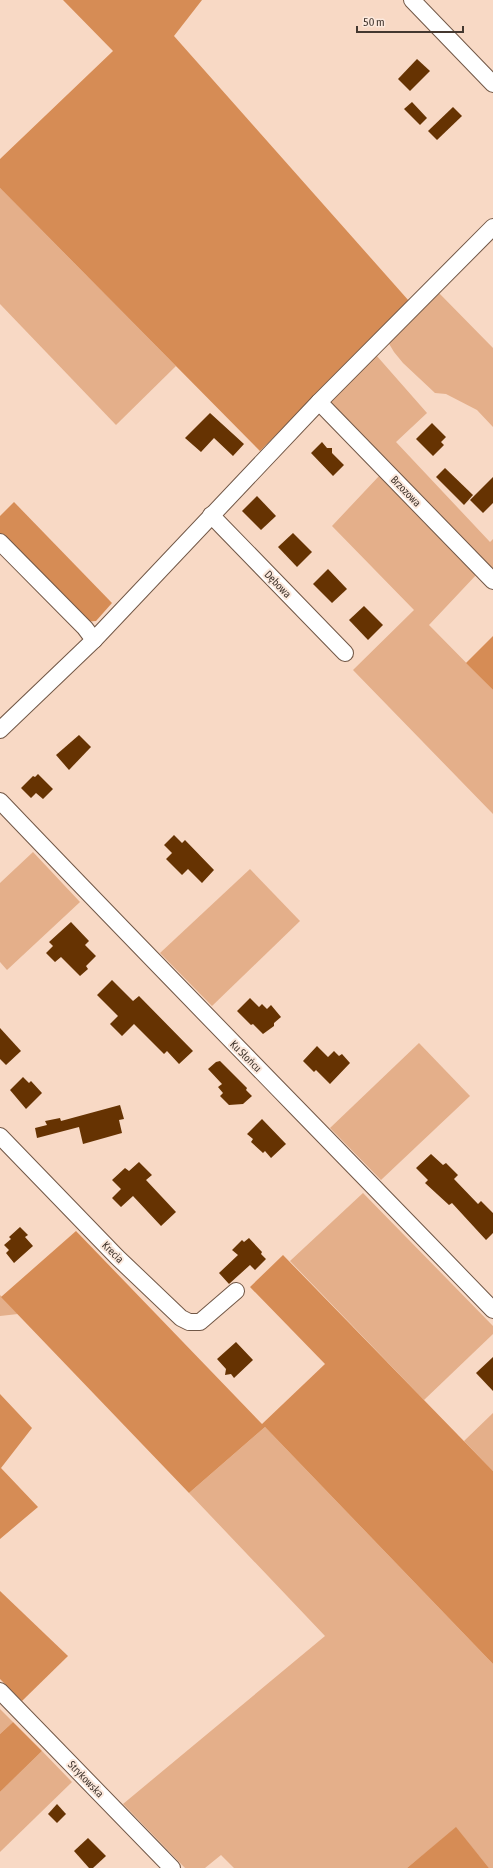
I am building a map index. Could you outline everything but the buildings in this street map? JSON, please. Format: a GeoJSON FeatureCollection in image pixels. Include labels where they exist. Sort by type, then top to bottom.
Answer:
{"type":"FeatureCollection","features":[{"type":"Feature","properties":{"kind":"street"},"geometry":{"type":"LineString","coordinates":[[412,0],[493,84]]}},
{"type":"Feature","properties":{"kind":"street"},"geometry":{"type":"LineString","coordinates":[[0,730],[94,640],[319,402],[493,227]]}},
{"type":"Feature","properties":{"kind":"street","name":"Brzozowa"},"geometry":{"type":"LineString","coordinates":[[319,402],[493,581]]}},
{"type":"Feature","properties":{"kind":"street","name":"Dębowa"},"geometry":{"type":"LineString","coordinates":[[211,515],[345,653]]}},
{"type":"Feature","properties":{"kind":"street"},"geometry":{"type":"LineString","coordinates":[[0,542],[86,628],[94,640]]}},
{"type":"Feature","properties":{"kind":"street","name":"Ku Słońcu"},"geometry":{"type":"LineString","coordinates":[[0,801],[162,971],[269,1078],[493,1310]]}},
{"type":"Feature","properties":{"kind":"street","name":"Krecia"},"geometry":{"type":"LineString","coordinates":[[0,1136],[117,1257],[181,1318],[190,1322],[200,1322],[236,1291]]}},
{"type":"Feature","properties":{"kind":"street","name":"Strykowska"},"geometry":{"type":"LineString","coordinates":[[0,1691],[172,1868]]}},
{"type":"Feature","properties":{"kind":"shaded area"},"geometry":{"type":"Polygon","coordinates":[[[63,0],[202,0],[174,36],[409,301],[260,451],[0,188],[0,159],[113,51],[63,0]]]}},
{"type":"Feature","properties":{"kind":"shaded area"},"geometry":{"type":"Polygon","coordinates":[[[0,188],[176,366],[116,425],[0,304],[0,188]]]}},
{"type":"Feature","properties":{"kind":"shaded area"},"geometry":{"type":"Polygon","coordinates":[[[437,291],[493,348],[493,427],[477,410],[446,394],[435,393],[403,363],[388,342],[437,291]]]}},
{"type":"Feature","properties":{"kind":"shaded area"},"geometry":{"type":"Polygon","coordinates":[[[376,355],[427,413],[396,442],[490,542],[493,539],[493,572],[331,408],[331,399],[376,355]]]}},
{"type":"Feature","properties":{"kind":"shaded area"},"geometry":{"type":"Polygon","coordinates":[[[380,475],[477,574],[429,625],[493,690],[493,814],[353,670],[414,610],[332,526],[380,475]]]}},
{"type":"Feature","properties":{"kind":"shaded area"},"geometry":{"type":"Polygon","coordinates":[[[14,502],[112,603],[96,621],[84,622],[0,536],[0,516],[14,502]]]}},
{"type":"Feature","properties":{"kind":"shaded area"},"geometry":{"type":"Polygon","coordinates":[[[493,636],[493,690],[466,663],[493,636]]]}},
{"type":"Feature","properties":{"kind":"shaded area"},"geometry":{"type":"Polygon","coordinates":[[[33,852],[80,902],[7,970],[0,962],[0,883],[33,852]]]}},
{"type":"Feature","properties":{"kind":"shaded area"},"geometry":{"type":"Polygon","coordinates":[[[250,869],[300,921],[212,1006],[160,953],[250,869]]]}},
{"type":"Feature","properties":{"kind":"shaded area"},"geometry":{"type":"Polygon","coordinates":[[[419,1043],[470,1096],[381,1180],[330,1128],[419,1043]]]}},
{"type":"Feature","properties":{"kind":"shaded area"},"geometry":{"type":"Polygon","coordinates":[[[363,1193],[493,1326],[493,1334],[424,1400],[290,1261],[363,1193]]]}},
{"type":"Feature","properties":{"kind":"shaded area"},"geometry":{"type":"Polygon","coordinates":[[[76,1231],[262,1424],[325,1364],[250,1287],[283,1255],[493,1471],[493,1664],[265,1427],[189,1493],[1,1297],[76,1231]]]}},
{"type":"Feature","properties":{"kind":"shaded area"},"geometry":{"type":"Polygon","coordinates":[[[0,1295],[18,1314],[0,1316],[0,1295]]]}},
{"type":"Feature","properties":{"kind":"shaded area"},"geometry":{"type":"Polygon","coordinates":[[[0,1394],[32,1428],[1,1468],[38,1507],[0,1539],[0,1394]]]}},
{"type":"Feature","properties":{"kind":"shaded area"},"geometry":{"type":"Polygon","coordinates":[[[493,1413],[493,1471],[464,1441],[493,1413]]]}},
{"type":"Feature","properties":{"kind":"shaded area"},"geometry":{"type":"Polygon","coordinates":[[[265,1427],[493,1664],[493,1868],[489,1868],[456,1828],[407,1868],[234,1868],[221,1855],[205,1868],[185,1868],[123,1804],[325,1636],[189,1493],[265,1427]]]}},
{"type":"Feature","properties":{"kind":"shaded area"},"geometry":{"type":"Polygon","coordinates":[[[0,1591],[68,1656],[22,1701],[0,1679],[0,1591]]]}},
{"type":"Feature","properties":{"kind":"shaded area"},"geometry":{"type":"Polygon","coordinates":[[[0,1709],[13,1722],[0,1734],[0,1709]]]}},
{"type":"Feature","properties":{"kind":"shaded area"},"geometry":{"type":"Polygon","coordinates":[[[13,1722],[42,1751],[0,1792],[0,1734],[13,1722]]]}},
{"type":"Feature","properties":{"kind":"shaded area"},"geometry":{"type":"Polygon","coordinates":[[[42,1751],[72,1782],[0,1852],[0,1792],[42,1751]]]}},
{"type":"Feature","properties":{"kind":"shaded area"},"geometry":{"type":"Polygon","coordinates":[[[456,1827],[489,1868],[407,1868],[456,1827]]]}}]}
